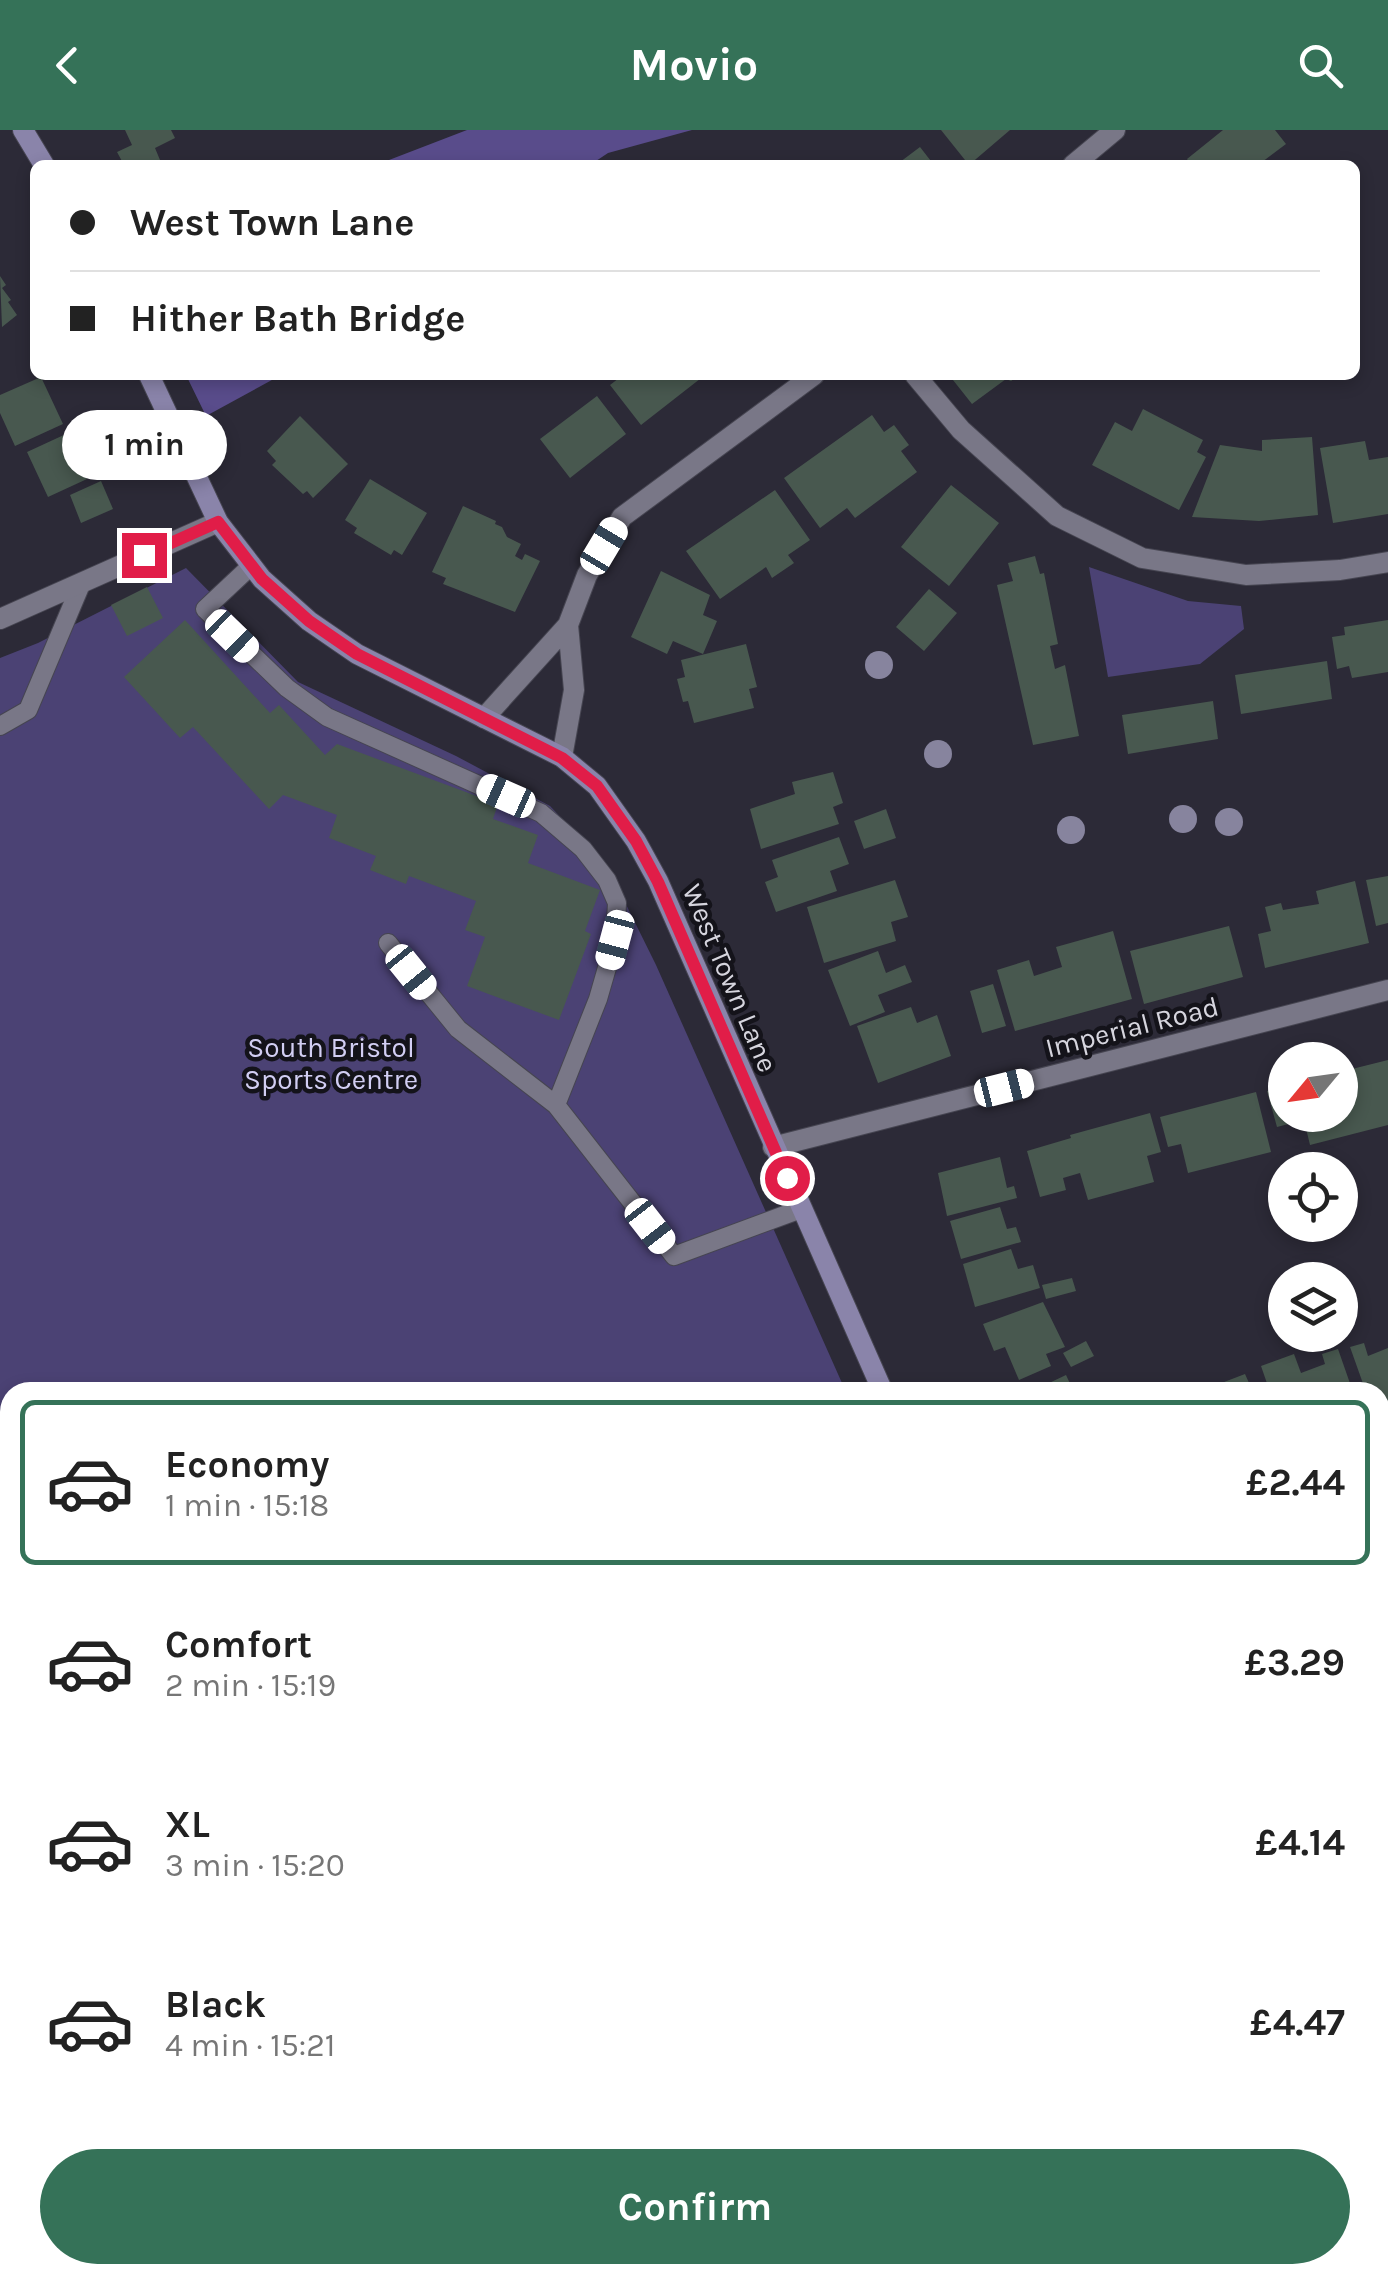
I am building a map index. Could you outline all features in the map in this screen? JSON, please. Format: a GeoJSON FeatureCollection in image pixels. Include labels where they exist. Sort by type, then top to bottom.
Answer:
{"type":"FeatureCollection","features":[{"type":"Feature","properties":{"kind":"main road"},"geometry":{"type":"LineString","coordinates":[[23,130],[41,160]]}},
{"type":"Feature","properties":{"kind":"main road","name":"West Town Lane"},"geometry":{"type":"LineString","coordinates":[[151,380],[218,522],[252,565],[309,621],[357,654],[562,758],[597,786],[636,841],[658,882],[878,1382]]}},
{"type":"Feature","properties":{"kind":"street"},"geometry":{"type":"LineString","coordinates":[[1079,160],[1115,130]]}},
{"type":"Feature","properties":{"kind":"street"},"geometry":{"type":"LineString","coordinates":[[484,718],[568,625],[587,575],[622,517],[807,380]]}},
{"type":"Feature","properties":{"kind":"street"},"geometry":{"type":"LineString","coordinates":[[920,380],[961,430],[1057,516],[1142,558],[1246,575],[1340,570],[1388,562]]}},
{"type":"Feature","properties":{"kind":"street"},"geometry":{"type":"LineString","coordinates":[[0,618],[218,522]]}},
{"type":"Feature","properties":{"kind":"street"},"geometry":{"type":"LineString","coordinates":[[562,758],[574,690],[568,625]]}},
{"type":"Feature","properties":{"kind":"street","name":"Imperial Road"},"geometry":{"type":"LineString","coordinates":[[773,1148],[1388,990]]}},
{"type":"Feature","properties":{"kind":"lane"},"geometry":{"type":"LineString","coordinates":[[252,565],[205,608],[287,688],[327,716],[541,812],[582,849],[606,880],[617,903],[615,940],[598,999],[556,1105]]}},
{"type":"Feature","properties":{"kind":"lane"},"geometry":{"type":"LineString","coordinates":[[0,726],[28,710],[82,582]]}},
{"type":"Feature","properties":{"kind":"lane"},"geometry":{"type":"LineString","coordinates":[[388,943],[458,1030],[556,1105],[674,1256],[800,1209]]}},
{"type":"Feature","properties":{"kind":"green space"},"geometry":{"type":"Polygon","coordinates":[[[1089,567],[1188,601],[1241,606],[1244,629],[1200,664],[1108,677],[1089,567]]]}},
{"type":"Feature","properties":{"kind":"green space","name":"South Bristol Sports Centre"},"geometry":{"type":"Polygon","coordinates":[[[186,568],[298,682],[456,756],[550,806],[607,866],[656,965],[842,1382],[0,1382],[0,658],[38,643],[186,568]]]}},
{"type":"Feature","properties":{"kind":"shaded area"},"geometry":{"type":"Polygon","coordinates":[[[467,130],[692,130],[608,153],[598,160],[389,160],[467,130]]]}},
{"type":"Feature","properties":{"kind":"shaded area"},"geometry":{"type":"Polygon","coordinates":[[[188,380],[272,380],[206,416],[188,380]]]}},
{"type":"Feature","properties":{"kind":"building"},"geometry":{"type":"Polygon","coordinates":[[[125,130],[171,130],[175,138],[155,148],[160,160],[121,160],[117,152],[132,145],[125,130]]]}},
{"type":"Feature","properties":{"kind":"building"},"geometry":{"type":"Polygon","coordinates":[[[941,130],[1010,130],[975,160],[965,160],[941,130]]]}},
{"type":"Feature","properties":{"kind":"building"},"geometry":{"type":"Polygon","coordinates":[[[1223,130],[1275,130],[1286,144],[1265,160],[1187,159],[1223,130]]]}},
{"type":"Feature","properties":{"kind":"building"},"geometry":{"type":"Polygon","coordinates":[[[920,147],[930,160],[903,160],[920,147]]]}},
{"type":"Feature","properties":{"kind":"building"},"geometry":{"type":"Polygon","coordinates":[[[0,276],[6,285],[2,288],[11,300],[8,302],[17,315],[2,327],[0,276]]]}},
{"type":"Feature","properties":{"kind":"building"},"geometry":{"type":"Polygon","coordinates":[[[42,380],[63,424],[15,446],[0,413],[0,395],[42,380]]]}},
{"type":"Feature","properties":{"kind":"building"},"geometry":{"type":"Polygon","coordinates":[[[616,380],[699,380],[641,425],[610,385],[616,380]]]}},
{"type":"Feature","properties":{"kind":"building"},"geometry":{"type":"Polygon","coordinates":[[[953,380],[1005,380],[972,404],[953,380]]]}},
{"type":"Feature","properties":{"kind":"building"},"geometry":{"type":"Polygon","coordinates":[[[597,396],[626,434],[570,478],[540,439],[597,396]]]}},
{"type":"Feature","properties":{"kind":"building"},"geometry":{"type":"Polygon","coordinates":[[[1143,409],[1203,440],[1197,452],[1206,457],[1179,510],[1092,465],[1115,422],[1132,431],[1143,409]]]}},
{"type":"Feature","properties":{"kind":"building"},"geometry":{"type":"Polygon","coordinates":[[[872,415],[884,432],[894,425],[909,445],[901,451],[917,472],[855,518],[847,508],[820,528],[784,478],[872,415]]]}},
{"type":"Feature","properties":{"kind":"building"},"geometry":{"type":"Polygon","coordinates":[[[300,416],[348,464],[313,498],[307,491],[303,494],[272,465],[276,461],[267,451],[300,416]]]}},
{"type":"Feature","properties":{"kind":"building"},"geometry":{"type":"Polygon","coordinates":[[[66,434],[87,479],[48,497],[27,452],[66,434]]]}},
{"type":"Feature","properties":{"kind":"building"},"geometry":{"type":"Polygon","coordinates":[[[1312,437],[1318,515],[1259,521],[1192,517],[1220,445],[1262,451],[1262,440],[1312,437]]]}},
{"type":"Feature","properties":{"kind":"building"},"geometry":{"type":"Polygon","coordinates":[[[1365,441],[1369,460],[1388,457],[1388,514],[1333,523],[1320,448],[1365,441]]]}},
{"type":"Feature","properties":{"kind":"building"},"geometry":{"type":"Polygon","coordinates":[[[370,479],[427,513],[402,555],[394,550],[391,555],[354,533],[357,528],[345,520],[370,479]]]}},
{"type":"Feature","properties":{"kind":"building"},"geometry":{"type":"Polygon","coordinates":[[[101,481],[113,509],[81,523],[70,495],[101,481]]]}},
{"type":"Feature","properties":{"kind":"building"},"geometry":{"type":"Polygon","coordinates":[[[951,485],[999,523],[949,586],[901,547],[951,485]]]}},
{"type":"Feature","properties":{"kind":"building"},"geometry":{"type":"Polygon","coordinates":[[[775,490],[810,540],[788,555],[794,563],[772,578],[766,567],[720,599],[686,551],[775,490]]]}},
{"type":"Feature","properties":{"kind":"building"},"geometry":{"type":"Polygon","coordinates":[[[463,506],[496,521],[507,537],[521,544],[515,556],[522,560],[525,554],[540,561],[515,612],[443,584],[446,578],[432,572],[463,506]]]}},
{"type":"Feature","properties":{"kind":"building"},"geometry":{"type":"Polygon","coordinates":[[[1035,556],[1040,574],[1044,573],[1058,644],[1050,646],[1055,669],[1065,665],[1079,736],[1033,745],[997,585],[1013,581],[1008,563],[1035,556]]]}},
{"type":"Feature","properties":{"kind":"building"},"geometry":{"type":"Polygon","coordinates":[[[661,571],[710,595],[703,615],[717,621],[703,654],[673,641],[667,654],[631,637],[661,571]]]}},
{"type":"Feature","properties":{"kind":"building"},"geometry":{"type":"Polygon","coordinates":[[[147,587],[163,618],[127,636],[111,605],[147,587]]]}},
{"type":"Feature","properties":{"kind":"building"},"geometry":{"type":"Polygon","coordinates":[[[929,589],[957,613],[924,651],[896,627],[929,589]]]}},
{"type":"Feature","properties":{"kind":"building","name":"South Bristol Sports Centre"},"geometry":{"type":"Polygon","coordinates":[[[185,620],[270,713],[279,705],[325,755],[337,744],[498,804],[493,819],[538,835],[528,863],[600,890],[585,931],[591,934],[559,1020],[467,986],[485,937],[465,930],[476,901],[409,876],[406,884],[370,870],[376,856],[329,838],[337,815],[283,795],[269,809],[193,727],[180,738],[124,677],[185,620]]]}},
{"type":"Feature","properties":{"kind":"building"},"geometry":{"type":"Polygon","coordinates":[[[1388,620],[1388,672],[1352,678],[1349,666],[1337,669],[1332,637],[1345,635],[1344,627],[1388,620]]]}},
{"type":"Feature","properties":{"kind":"building"},"geometry":{"type":"Polygon","coordinates":[[[746,644],[757,687],[749,689],[754,708],[694,723],[677,679],[685,677],[681,660],[746,644]]]}},
{"type":"Feature","properties":{"kind":"building"},"geometry":{"type":"Polygon","coordinates":[[[1327,661],[1332,699],[1241,714],[1235,675],[1327,661]]]}},
{"type":"Feature","properties":{"kind":"building"},"geometry":{"type":"Polygon","coordinates":[[[1213,701],[1218,739],[1128,754],[1122,715],[1213,701]]]}},
{"type":"Feature","properties":{"kind":"building"},"geometry":{"type":"Polygon","coordinates":[[[833,772],[843,803],[833,807],[839,824],[761,849],[750,809],[795,794],[792,782],[833,772]]]}},
{"type":"Feature","properties":{"kind":"building"},"geometry":{"type":"Polygon","coordinates":[[[886,809],[896,838],[864,849],[854,821],[886,809]]]}},
{"type":"Feature","properties":{"kind":"building"},"geometry":{"type":"Polygon","coordinates":[[[839,837],[849,864],[830,871],[837,891],[776,912],[765,882],[778,877],[772,860],[839,837]]]}},
{"type":"Feature","properties":{"kind":"building"},"geometry":{"type":"Polygon","coordinates":[[[1388,876],[1388,923],[1376,926],[1366,880],[1388,876]]]}},
{"type":"Feature","properties":{"kind":"building"},"geometry":{"type":"Polygon","coordinates":[[[895,880],[908,917],[891,922],[896,941],[824,963],[807,907],[895,880]]]}},
{"type":"Feature","properties":{"kind":"building"},"geometry":{"type":"Polygon","coordinates":[[[1355,881],[1369,943],[1265,968],[1258,934],[1271,931],[1265,907],[1281,903],[1283,910],[1319,904],[1316,891],[1355,881]]]}},
{"type":"Feature","properties":{"kind":"building"},"geometry":{"type":"Polygon","coordinates":[[[1229,926],[1243,977],[1144,1004],[1130,951],[1229,926]]]}},
{"type":"Feature","properties":{"kind":"building"},"geometry":{"type":"Polygon","coordinates":[[[1113,931],[1132,999],[1015,1031],[997,970],[1029,960],[1034,976],[1062,967],[1056,947],[1113,931]]]}},
{"type":"Feature","properties":{"kind":"building"},"geometry":{"type":"Polygon","coordinates":[[[878,951],[886,973],[905,965],[912,982],[878,995],[885,1012],[850,1026],[828,970],[878,951]]]}},
{"type":"Feature","properties":{"kind":"building"},"geometry":{"type":"Polygon","coordinates":[[[993,984],[1006,1026],[982,1033],[970,991],[993,984]]]}},
{"type":"Feature","properties":{"kind":"building"},"geometry":{"type":"Polygon","coordinates":[[[911,1007],[917,1023],[937,1015],[951,1056],[878,1083],[857,1026],[911,1007]]]}},
{"type":"Feature","properties":{"kind":"building"},"geometry":{"type":"Polygon","coordinates":[[[1388,1060],[1388,1125],[1310,1145],[1307,1132],[1358,1132],[1358,1068],[1388,1060]]]}},
{"type":"Feature","properties":{"kind":"building"},"geometry":{"type":"Polygon","coordinates":[[[1256,1092],[1271,1152],[1188,1173],[1181,1144],[1168,1147],[1160,1117],[1256,1092]]]}},
{"type":"Feature","properties":{"kind":"building"},"geometry":{"type":"Polygon","coordinates":[[[1150,1113],[1161,1152],[1147,1156],[1154,1182],[1088,1200],[1080,1173],[1063,1178],[1066,1190],[1040,1197],[1027,1151],[1150,1113]]]}},
{"type":"Feature","properties":{"kind":"building"},"geometry":{"type":"Polygon","coordinates":[[[1000,1157],[1007,1188],[1014,1186],[1017,1198],[947,1216],[938,1173],[1000,1157]]]}},
{"type":"Feature","properties":{"kind":"building"},"geometry":{"type":"Polygon","coordinates":[[[1000,1207],[1007,1229],[1016,1227],[1021,1242],[961,1259],[950,1221],[1000,1207]]]}},
{"type":"Feature","properties":{"kind":"building"},"geometry":{"type":"Polygon","coordinates":[[[1011,1249],[1018,1269],[1033,1265],[1040,1288],[975,1307],[963,1264],[1011,1249]]]}},
{"type":"Feature","properties":{"kind":"building"},"geometry":{"type":"Polygon","coordinates":[[[1072,1278],[1076,1291],[1046,1299],[1042,1285],[1072,1278]]]}},
{"type":"Feature","properties":{"kind":"building"},"geometry":{"type":"Polygon","coordinates":[[[1043,1302],[1065,1347],[1046,1354],[1051,1366],[1019,1380],[1005,1347],[994,1351],[983,1324],[1043,1302]]]}},
{"type":"Feature","properties":{"kind":"building"},"geometry":{"type":"Polygon","coordinates":[[[1086,1341],[1094,1356],[1071,1367],[1063,1353],[1086,1341]]]}},
{"type":"Feature","properties":{"kind":"building"},"geometry":{"type":"Polygon","coordinates":[[[1364,1343],[1368,1356],[1388,1348],[1388,1382],[1362,1382],[1352,1352],[1358,1352],[1358,1345],[1364,1343]]]}},
{"type":"Feature","properties":{"kind":"building"},"geometry":{"type":"Polygon","coordinates":[[[1339,1352],[1350,1382],[1267,1382],[1261,1366],[1294,1354],[1301,1373],[1325,1364],[1322,1354],[1339,1352]]]}},
{"type":"Feature","properties":{"kind":"building"},"geometry":{"type":"Polygon","coordinates":[[[1245,1374],[1249,1382],[1224,1382],[1245,1374]]]}},
{"type":"Feature","properties":{"kind":"building"},"geometry":{"type":"Polygon","coordinates":[[[1066,1375],[1069,1382],[1051,1382],[1066,1375]]]}},
{"type":"Feature","properties":{"kind":"route"},"geometry":{"type":"LineString","coordinates":[[144,555],[218,522],[262,579],[333,638],[357,654],[562,758],[597,786],[636,841],[658,882],[787,1178]]}}]}
